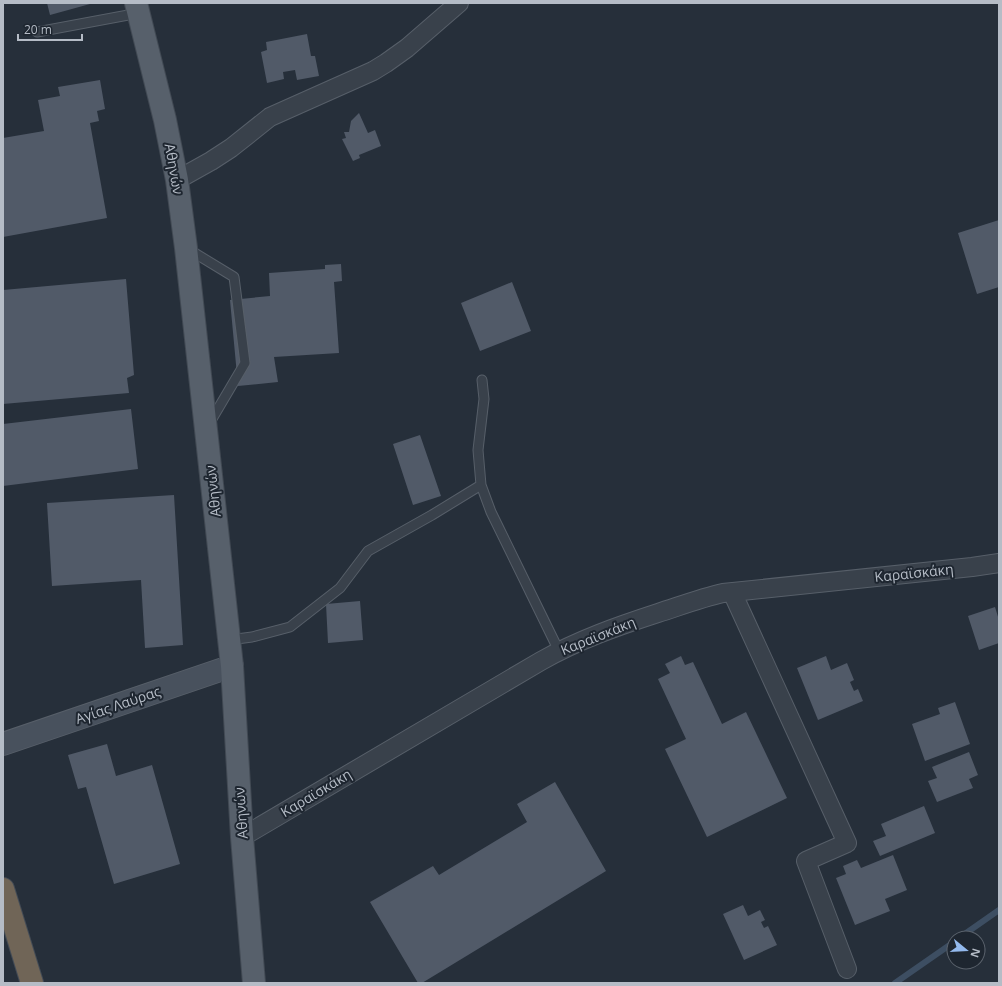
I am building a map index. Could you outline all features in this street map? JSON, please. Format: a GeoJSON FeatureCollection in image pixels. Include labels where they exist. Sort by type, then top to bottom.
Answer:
{"type":"FeatureCollection","features":[{"type":"Feature","properties":{"kind":"highway"},"geometry":{"type":"LineString","coordinates":[[3,889],[32,983]]}},
{"type":"Feature","properties":{"kind":"main road","name":"Αθηνών"},"geometry":{"type":"LineString","coordinates":[[138,8],[165,120],[177,180],[186,248],[232,666],[242,837],[254,983]]}},
{"type":"Feature","properties":{"kind":"street"},"geometry":{"type":"LineString","coordinates":[[177,180],[211,162],[270,117],[373,72],[407,48],[459,3]]}},
{"type":"Feature","properties":{"kind":"street","name":"Καραϊσκάκη"},"geometry":{"type":"LineString","coordinates":[[242,837],[558,651],[626,624],[705,597],[732,592],[999,563]]}},
{"type":"Feature","properties":{"kind":"street"},"geometry":{"type":"LineString","coordinates":[[732,592],[847,843],[806,862],[847,969]]}},
{"type":"Feature","properties":{"kind":"street","name":"Αγίας Λαύρας"},"geometry":{"type":"LineString","coordinates":[[3,744],[232,666]]}},
{"type":"Feature","properties":{"kind":"lane"},"geometry":{"type":"LineString","coordinates":[[37,32],[138,8]]}},
{"type":"Feature","properties":{"kind":"lane"},"geometry":{"type":"LineString","coordinates":[[186,248],[234,277],[245,363],[206,429]]}},
{"type":"Feature","properties":{"kind":"lane"},"geometry":{"type":"LineString","coordinates":[[482,380],[484,399],[478,450],[481,485],[491,512],[558,651]]}},
{"type":"Feature","properties":{"kind":"lane"},"geometry":{"type":"LineString","coordinates":[[229,640],[252,637],[290,627],[340,588],[368,552],[481,485]]}},
{"type":"Feature","properties":{"kind":"building"},"geometry":{"type":"Polygon","coordinates":[[[47,3],[90,3],[90,4],[50,15],[47,3]]]}},
{"type":"Feature","properties":{"kind":"building"},"geometry":{"type":"Polygon","coordinates":[[[307,34],[311,56],[315,56],[319,76],[297,80],[295,70],[283,72],[284,79],[267,83],[261,52],[267,50],[266,42],[307,34]]]}},
{"type":"Feature","properties":{"kind":"building"},"geometry":{"type":"Polygon","coordinates":[[[100,80],[105,109],[97,111],[99,121],[90,123],[107,218],[3,237],[3,138],[44,131],[38,100],[60,96],[58,87],[100,80]]]}},
{"type":"Feature","properties":{"kind":"building"},"geometry":{"type":"Polygon","coordinates":[[[359,113],[368,133],[375,130],[381,146],[359,155],[360,158],[353,161],[342,139],[346,138],[344,132],[349,132],[351,121],[359,113]]]}},
{"type":"Feature","properties":{"kind":"building"},"geometry":{"type":"Polygon","coordinates":[[[999,220],[999,287],[977,294],[958,233],[999,220]]]}},
{"type":"Feature","properties":{"kind":"building"},"geometry":{"type":"Polygon","coordinates":[[[341,264],[342,281],[334,282],[339,353],[274,357],[278,382],[238,386],[230,300],[270,296],[269,273],[325,269],[325,265],[341,264]]]}},
{"type":"Feature","properties":{"kind":"building"},"geometry":{"type":"Polygon","coordinates":[[[126,279],[134,375],[127,378],[129,393],[3,404],[3,290],[126,279]]]}},
{"type":"Feature","properties":{"kind":"building"},"geometry":{"type":"Polygon","coordinates":[[[512,282],[531,331],[480,351],[461,303],[512,282]]]}},
{"type":"Feature","properties":{"kind":"building"},"geometry":{"type":"Polygon","coordinates":[[[131,409],[138,469],[3,486],[3,424],[131,409]]]}},
{"type":"Feature","properties":{"kind":"building"},"geometry":{"type":"Polygon","coordinates":[[[420,435],[441,496],[413,505],[393,444],[420,435]]]}},
{"type":"Feature","properties":{"kind":"building"},"geometry":{"type":"Polygon","coordinates":[[[174,495],[183,645],[145,648],[141,580],[52,586],[47,503],[174,495]]]}},
{"type":"Feature","properties":{"kind":"building"},"geometry":{"type":"Polygon","coordinates":[[[360,601],[363,640],[328,643],[326,604],[360,601]]]}},
{"type":"Feature","properties":{"kind":"building"},"geometry":{"type":"Polygon","coordinates":[[[995,607],[999,620],[999,643],[979,650],[968,616],[995,607]]]}},
{"type":"Feature","properties":{"kind":"building"},"geometry":{"type":"Polygon","coordinates":[[[681,656],[685,665],[693,662],[722,724],[746,712],[787,798],[707,837],[665,749],[686,739],[658,679],[670,673],[665,664],[681,656]]]}},
{"type":"Feature","properties":{"kind":"building"},"geometry":{"type":"Polygon","coordinates":[[[826,656],[831,670],[847,663],[854,680],[850,682],[854,691],[858,689],[863,701],[818,720],[797,668],[826,656]]]}},
{"type":"Feature","properties":{"kind":"building"},"geometry":{"type":"Polygon","coordinates":[[[955,702],[970,744],[925,761],[912,724],[940,714],[938,708],[955,702]]]}},
{"type":"Feature","properties":{"kind":"building"},"geometry":{"type":"Polygon","coordinates":[[[107,744],[116,776],[152,765],[180,864],[114,884],[86,787],[78,789],[68,755],[107,744]]]}},
{"type":"Feature","properties":{"kind":"building"},"geometry":{"type":"Polygon","coordinates":[[[969,752],[978,775],[969,779],[973,788],[937,802],[928,781],[937,778],[932,767],[969,752]]]}},
{"type":"Feature","properties":{"kind":"building"},"geometry":{"type":"Polygon","coordinates":[[[555,782],[606,871],[422,983],[418,983],[370,902],[433,866],[439,875],[527,822],[517,804],[555,782]]]}},
{"type":"Feature","properties":{"kind":"building"},"geometry":{"type":"Polygon","coordinates":[[[924,806],[935,833],[880,856],[873,841],[886,836],[881,824],[924,806]]]}},
{"type":"Feature","properties":{"kind":"building"},"geometry":{"type":"Polygon","coordinates":[[[893,855],[907,890],[885,899],[890,911],[855,925],[836,878],[846,874],[843,866],[857,860],[861,868],[893,855]]]}},
{"type":"Feature","properties":{"kind":"building"},"geometry":{"type":"Polygon","coordinates":[[[743,905],[748,916],[760,910],[765,920],[761,922],[764,928],[768,926],[777,945],[744,960],[723,914],[743,905]]]}},
{"type":"Feature","properties":{"kind":"waterway"},"geometry":{"type":"LineString","coordinates":[[970,930],[999,910]]}},
{"type":"Feature","properties":{"kind":"waterway"},"geometry":{"type":"LineString","coordinates":[[895,983],[946,948]]}}]}
